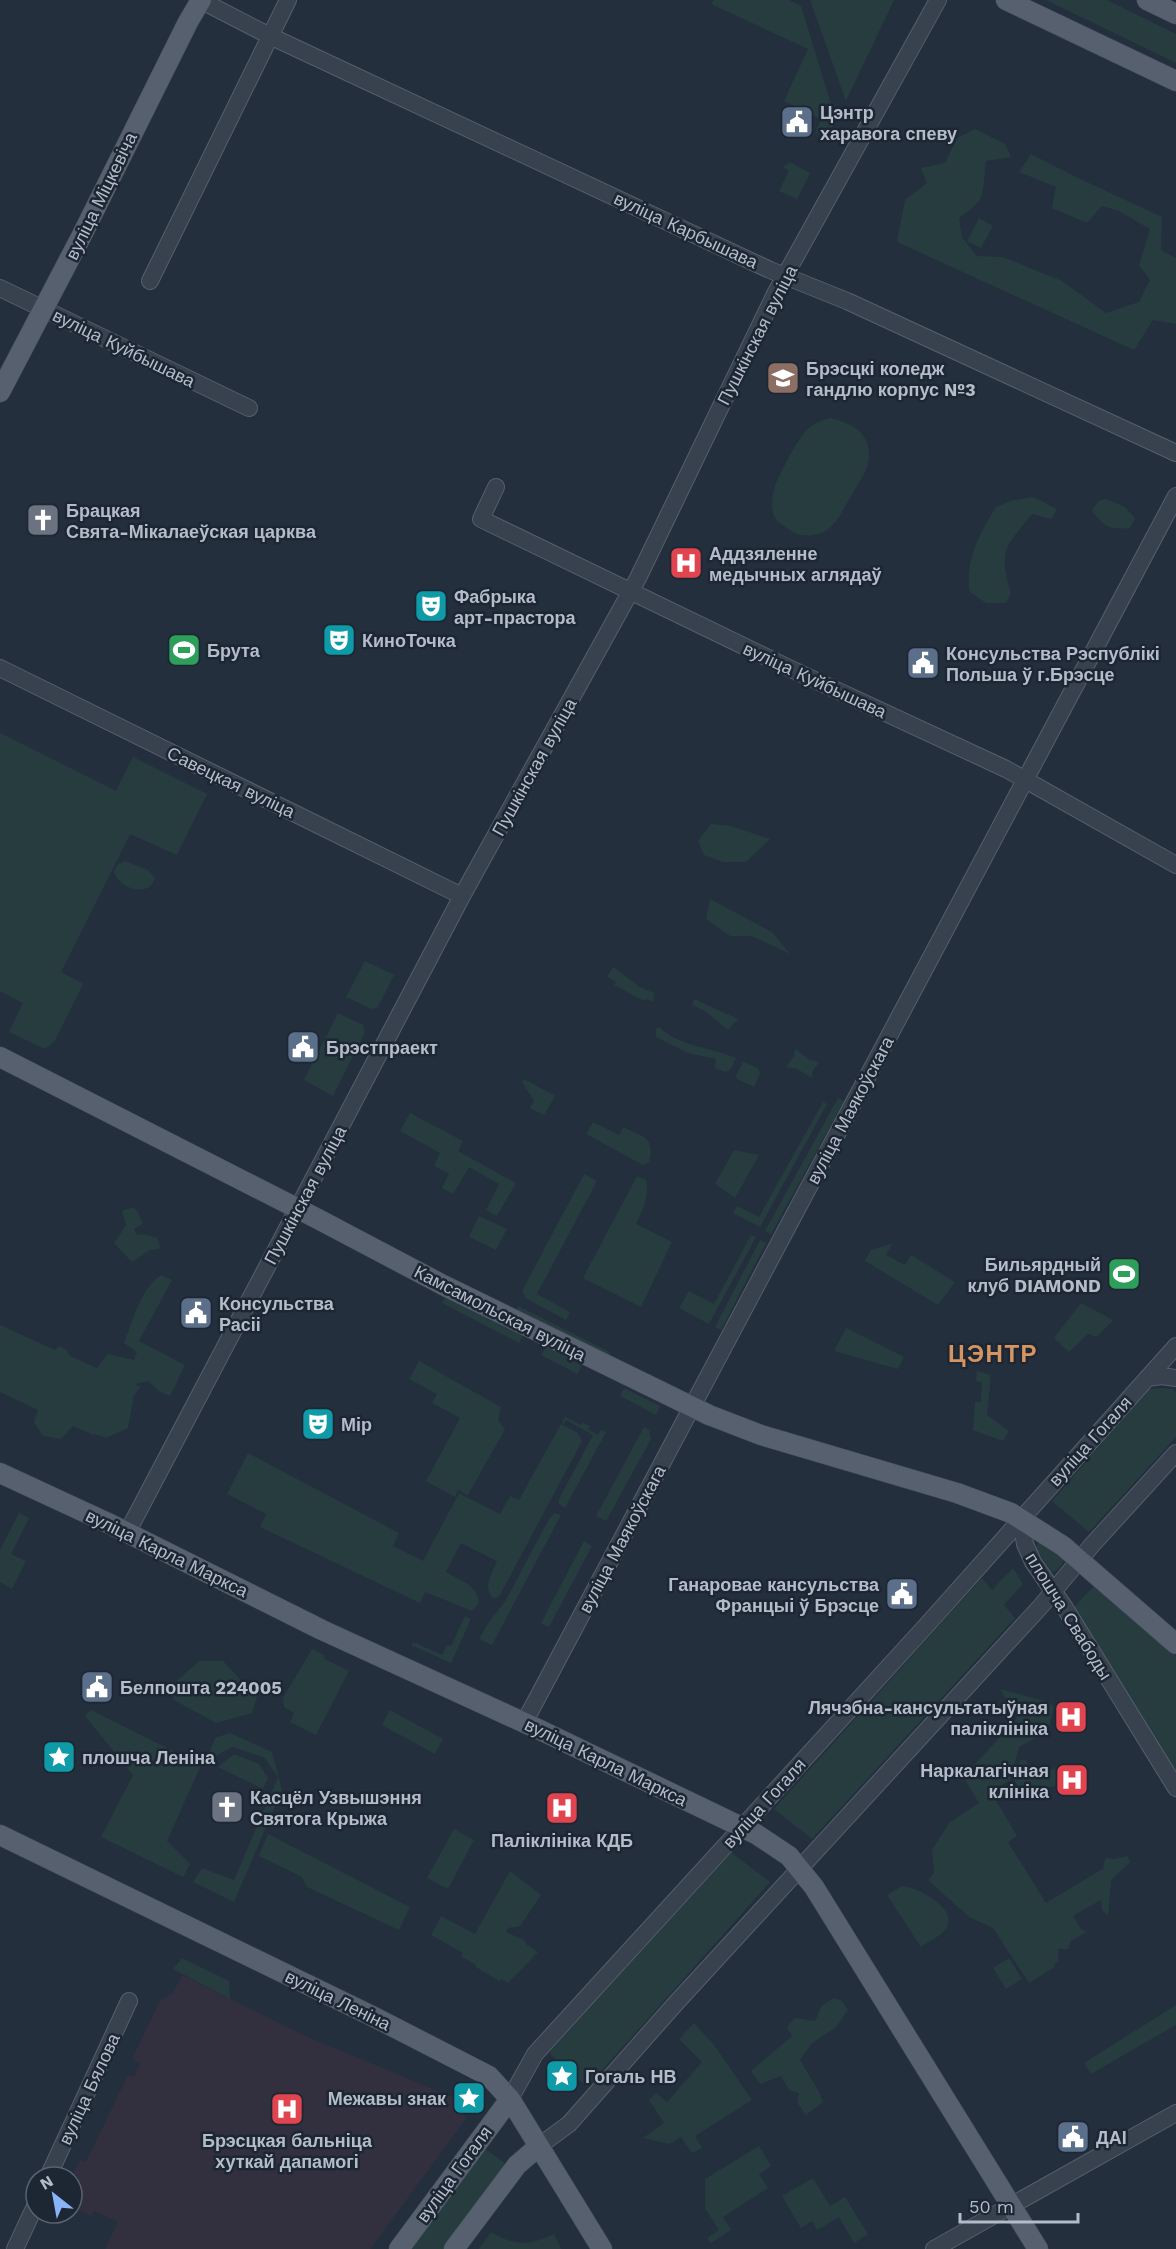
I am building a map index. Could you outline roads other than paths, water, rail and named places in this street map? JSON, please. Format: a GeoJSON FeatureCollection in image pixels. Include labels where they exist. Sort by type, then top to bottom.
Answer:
{"type":"FeatureCollection","features":[{"type":"Feature","properties":{"kind":"main road","name":"вуліца Міцкевіча"},"geometry":{"type":"LineString","coordinates":[[0,392],[201,0]]}},
{"type":"Feature","properties":{"kind":"main road"},"geometry":{"type":"LineString","coordinates":[[1006,0],[1176,81]]}},
{"type":"Feature","properties":{"kind":"main road"},"geometry":{"type":"LineString","coordinates":[[1147,0],[1176,14]]}},
{"type":"Feature","properties":{"kind":"main road","name":"Камсамольская вуліца"},"geometry":{"type":"LineString","coordinates":[[0,1057],[443,1285],[692,1408],[755,1433],[985,1502],[1021,1519]]}},
{"type":"Feature","properties":{"kind":"main road","name":"вуліца Карла Маркса"},"geometry":{"type":"LineString","coordinates":[[0,1473],[128,1533],[322,1630],[524,1723],[775,1845],[800,1869],[873,1981],[1038,2249]]}},
{"type":"Feature","properties":{"kind":"main road","name":"плошча Свабоды"},"geometry":{"type":"LineString","coordinates":[[1021,1519],[1047,1534],[1080,1560],[1176,1644]]}},
{"type":"Feature","properties":{"kind":"main road","name":"вуліца Леніна"},"geometry":{"type":"LineString","coordinates":[[0,1835],[374,2017],[495,2080],[510,2099],[602,2249]]}},
{"type":"Feature","properties":{"kind":"main road","name":"вуліца Гогаля"},"geometry":{"type":"LineString","coordinates":[[399,2249],[510,2099]]}},
{"type":"Feature","properties":{"kind":"main road"},"geometry":{"type":"LineString","coordinates":[[454,2249],[517,2165],[538,2146]]}},
{"type":"Feature","properties":{"kind":"street","name":"вуліца Карбышава"},"geometry":{"type":"LineString","coordinates":[[201,0],[270,36],[786,276],[1176,453]]}},
{"type":"Feature","properties":{"kind":"street"},"geometry":{"type":"LineString","coordinates":[[150,281],[288,0]]}},
{"type":"Feature","properties":{"kind":"street","name":"Пушкінская вуліца"},"geometry":{"type":"LineString","coordinates":[[128,1533],[462,896],[630,591],[786,276],[938,0]]}},
{"type":"Feature","properties":{"kind":"street","name":"вуліца Куйбышава"},"geometry":{"type":"LineString","coordinates":[[0,288],[249,408]]}},
{"type":"Feature","properties":{"kind":"street","name":"вуліца Куйбышава"},"geometry":{"type":"LineString","coordinates":[[496,487],[481,519],[1026,780],[1176,865]]}},
{"type":"Feature","properties":{"kind":"street","name":"вуліца Маякоўскага"},"geometry":{"type":"LineString","coordinates":[[524,1723],[1176,496]]}},
{"type":"Feature","properties":{"kind":"street","name":"Савецкая вуліца"},"geometry":{"type":"LineString","coordinates":[[0,668],[462,896]]}},
{"type":"Feature","properties":{"kind":"street","name":"вуліца Гогаля"},"geometry":{"type":"LineString","coordinates":[[510,2099],[535,2054],[1176,1346]]}},
{"type":"Feature","properties":{"kind":"street"},"geometry":{"type":"LineString","coordinates":[[1147,1378],[1162,1376],[1176,1378]]}},
{"type":"Feature","properties":{"kind":"street"},"geometry":{"type":"LineString","coordinates":[[538,2146],[569,2124],[1176,1453]]}},
{"type":"Feature","properties":{"kind":"street","name":"плошча Свабоды"},"geometry":{"type":"LineString","coordinates":[[1021,1519],[1023,1536],[1029,1553],[1176,1788]]}},
{"type":"Feature","properties":{"kind":"street","name":"вуліца Бялова"},"geometry":{"type":"LineString","coordinates":[[54,2165],[129,2001]]}},
{"type":"Feature","properties":{"kind":"street"},"geometry":{"type":"LineString","coordinates":[[934,2249],[1176,2113]]}},
{"type":"Feature","properties":{"kind":"street"},"geometry":{"type":"LineString","coordinates":[[0,2243],[14,2249],[26,2225]]}},
{"type":"Feature","properties":{"kind":"place","name":"Цэнтр харавога спеву"},"geometry":{"type":"Point","coordinates":[797,122]}},
{"type":"Feature","properties":{"kind":"place","name":"Брэсцкі коледж гандлю корпус №3"},"geometry":{"type":"Point","coordinates":[783,378]}},
{"type":"Feature","properties":{"kind":"place","name":"Брацкая Свята-Мікалаеўская царква"},"geometry":{"type":"Point","coordinates":[43,520]}},
{"type":"Feature","properties":{"kind":"place","name":"Аддзяленне медычных аглядаў"},"geometry":{"type":"Point","coordinates":[686,563]}},
{"type":"Feature","properties":{"kind":"place","name":"Фабрыка арт-прастора"},"geometry":{"type":"Point","coordinates":[431,606]}},
{"type":"Feature","properties":{"kind":"place","name":"КиноТочка"},"geometry":{"type":"Point","coordinates":[339,640]}},
{"type":"Feature","properties":{"kind":"place","name":"Брута"},"geometry":{"type":"Point","coordinates":[184,650]}},
{"type":"Feature","properties":{"kind":"place","name":"Консульства Рэспублікі Польша ў г.Брэсце"},"geometry":{"type":"Point","coordinates":[923,663]}},
{"type":"Feature","properties":{"kind":"place","name":"Брэстпраект"},"geometry":{"type":"Point","coordinates":[303,1047]}},
{"type":"Feature","properties":{"kind":"place","name":"Бильярдный клуб DIAMOND"},"geometry":{"type":"Point","coordinates":[1124,1274]}},
{"type":"Feature","properties":{"kind":"place","name":"Консульства Расіі"},"geometry":{"type":"Point","coordinates":[196,1313]}},
{"type":"Feature","properties":{"kind":"place","name":"Мір"},"geometry":{"type":"Point","coordinates":[318,1424]}},
{"type":"Feature","properties":{"kind":"place","name":"Ганаровае кансульства Францыі ў Брэсце"},"geometry":{"type":"Point","coordinates":[902,1594]}},
{"type":"Feature","properties":{"kind":"place","name":"Белпошта 224005"},"geometry":{"type":"Point","coordinates":[97,1687]}},
{"type":"Feature","properties":{"kind":"place","name":"Лячэбна-кансультатыўная паліклініка"},"geometry":{"type":"Point","coordinates":[1071,1717]}},
{"type":"Feature","properties":{"kind":"place","name":"плошча Леніна"},"geometry":{"type":"Point","coordinates":[59,1757]}},
{"type":"Feature","properties":{"kind":"place","name":"Наркалагічная клініка"},"geometry":{"type":"Point","coordinates":[1072,1780]}},
{"type":"Feature","properties":{"kind":"place","name":"Касцёл Узвышэння Святога Крыжа"},"geometry":{"type":"Point","coordinates":[227,1807]}},
{"type":"Feature","properties":{"kind":"place","name":"Паліклініка КДБ"},"geometry":{"type":"Point","coordinates":[562,1808]}},
{"type":"Feature","properties":{"kind":"place","name":"Гогаль НВ"},"geometry":{"type":"Point","coordinates":[562,2076]}},
{"type":"Feature","properties":{"kind":"place","name":"Межавы знак"},"geometry":{"type":"Point","coordinates":[469,2098]}},
{"type":"Feature","properties":{"kind":"place","name":"Брэсцкая бальніца хуткай дапамогі"},"geometry":{"type":"Point","coordinates":[287,2109]}},
{"type":"Feature","properties":{"kind":"place","name":"ДАІ"},"geometry":{"type":"Point","coordinates":[1073,2137]}},
{"type":"Feature","properties":{"kind":"district","name":"ЦЭНТР"},"geometry":{"type":"Point","coordinates":[993,1354]}}]}
